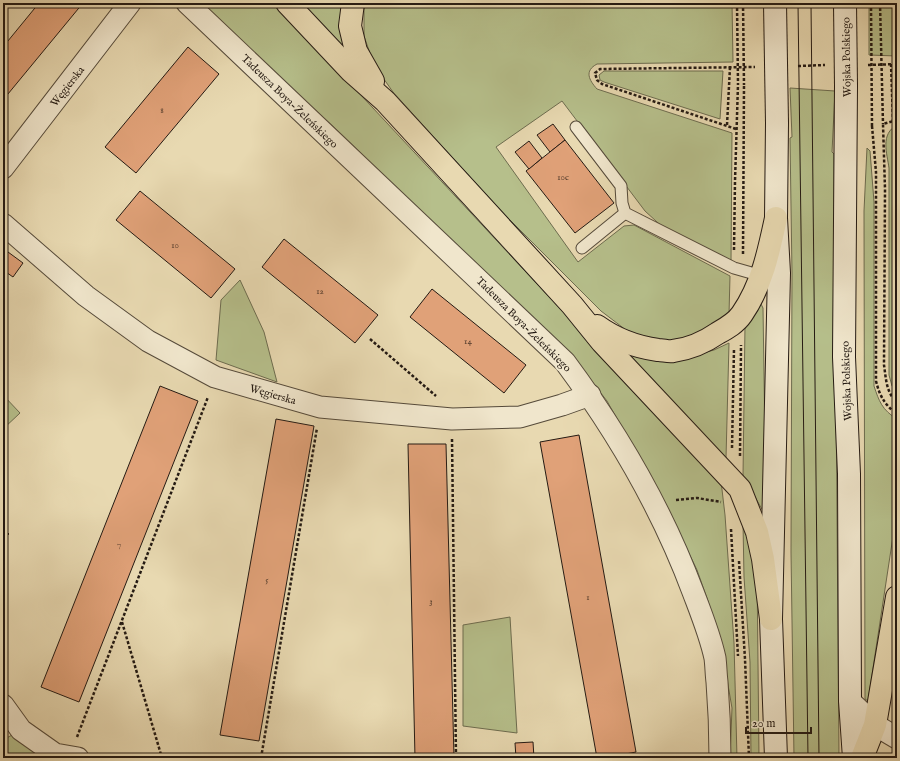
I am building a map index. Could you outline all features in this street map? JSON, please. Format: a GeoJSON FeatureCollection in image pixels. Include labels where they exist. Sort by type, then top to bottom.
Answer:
{"type":"FeatureCollection","features":[{"type":"Feature","properties":{"kind":"main road"},"geometry":{"type":"LineString","coordinates":[[287,3],[352,71],[385,101],[572,305],[602,342],[736,485],[757,532],[763,559],[772,619]]}},
{"type":"Feature","properties":{"kind":"main road"},"geometry":{"type":"LineString","coordinates":[[353,3],[350,26],[356,51],[385,101]]}},
{"type":"Feature","properties":{"kind":"main road"},"geometry":{"type":"LineString","coordinates":[[572,305],[598,327],[623,341],[646,348],[672,352],[711,338],[738,318],[746,271],[776,218]]}},
{"type":"Feature","properties":{"kind":"main road"},"geometry":{"type":"LineString","coordinates":[[862,758],[875,725],[897,597]]}},
{"type":"Feature","properties":{"kind":"street","name":"Węgierska"},"geometry":{"type":"LineString","coordinates":[[3,168],[130,3]]}},
{"type":"Feature","properties":{"kind":"street","name":"Tadeusza Boya-Żeleńskiego"},"geometry":{"type":"LineString","coordinates":[[187,3],[560,356],[590,395],[629,458],[653,502],[674,544],[705,623],[715,658],[719,708],[720,758]]}},
{"type":"Feature","properties":{"kind":"street"},"geometry":{"type":"LineString","coordinates":[[774,3],[777,123],[776,218],[779,273],[772,619],[776,758]]}},
{"type":"Feature","properties":{"kind":"street","name":"Wojska Polskiego"},"geometry":{"type":"LineString","coordinates":[[845,3],[846,86],[844,357],[849,474],[850,701],[854,758]]}},
{"type":"Feature","properties":{"kind":"street","name":"Węgierska"},"geometry":{"type":"LineString","coordinates":[[3,224],[86,296],[148,342],[215,377],[320,408],[452,419],[520,417],[590,395]]}},
{"type":"Feature","properties":{"kind":"street"},"geometry":{"type":"LineString","coordinates":[[850,701],[875,725],[897,738]]}},
{"type":"Feature","properties":{"kind":"street"},"geometry":{"type":"LineString","coordinates":[[3,705],[21,730],[55,754],[74,757]]}},
{"type":"Feature","properties":{"kind":"lane"},"geometry":{"type":"LineString","coordinates":[[576,127],[621,186],[622,203],[625,213],[746,271]]}},
{"type":"Feature","properties":{"kind":"lane"},"geometry":{"type":"LineString","coordinates":[[582,248],[625,213]]}},
{"type":"Feature","properties":{"kind":"path"},"geometry":{"type":"LineString","coordinates":[[737,3],[738,84],[734,181],[746,271]]}},
{"type":"Feature","properties":{"kind":"path"},"geometry":{"type":"LineString","coordinates":[[743,3],[746,271]]}},
{"type":"Feature","properties":{"kind":"path"},"geometry":{"type":"LineString","coordinates":[[870,3],[872,126],[876,172],[876,381],[879,393],[884,402],[897,415]]}},
{"type":"Feature","properties":{"kind":"path"},"geometry":{"type":"LineString","coordinates":[[880,3],[885,189],[884,365],[886,383],[890,393],[897,402]]}},
{"type":"Feature","properties":{"kind":"path"},"geometry":{"type":"LineString","coordinates":[[891,64],[893,121]]}},
{"type":"Feature","properties":{"kind":"path"},"geometry":{"type":"LineString","coordinates":[[863,65],[897,64]]}},
{"type":"Feature","properties":{"kind":"path"},"geometry":{"type":"LineString","coordinates":[[793,66],[832,65]]}},
{"type":"Feature","properties":{"kind":"path"},"geometry":{"type":"LineString","coordinates":[[727,125],[730,67]]}},
{"type":"Feature","properties":{"kind":"path"},"geometry":{"type":"LineString","coordinates":[[736,129],[602,84],[597,80],[595,73],[600,69],[761,67]]}},
{"type":"Feature","properties":{"kind":"path"},"geometry":{"type":"LineString","coordinates":[[883,124],[897,120]]}},
{"type":"Feature","properties":{"kind":"path"},"geometry":{"type":"LineString","coordinates":[[736,485],[738,318]]}},
{"type":"Feature","properties":{"kind":"path"},"geometry":{"type":"LineString","coordinates":[[653,502],[697,498],[729,504],[736,485],[738,318]]}},
{"type":"Feature","properties":{"kind":"path"},"geometry":{"type":"LineString","coordinates":[[370,339],[436,395],[438,400]]}},
{"type":"Feature","properties":{"kind":"path"},"geometry":{"type":"LineString","coordinates":[[74,757],[122,622],[215,377]]}},
{"type":"Feature","properties":{"kind":"path"},"geometry":{"type":"LineString","coordinates":[[262,758],[320,408]]}},
{"type":"Feature","properties":{"kind":"path"},"geometry":{"type":"LineString","coordinates":[[452,419],[456,758]]}},
{"type":"Feature","properties":{"kind":"path"},"geometry":{"type":"LineString","coordinates":[[730,525],[738,661]]}},
{"type":"Feature","properties":{"kind":"path"},"geometry":{"type":"LineString","coordinates":[[739,560],[749,758]]}},
{"type":"Feature","properties":{"kind":"path"},"geometry":{"type":"LineString","coordinates":[[122,622],[162,758]]}},
{"type":"Feature","properties":{"kind":"green space"},"geometry":{"type":"Polygon","coordinates":[[[199,3],[275,3],[721,481],[725,515],[734,643],[737,758],[730,758],[732,708],[723,656],[708,601],[697,570],[666,506],[607,401],[580,366],[337,130],[199,3]]]}},
{"type":"Feature","properties":{"kind":"green space"},"geometry":{"type":"Polygon","coordinates":[[[297,3],[346,3],[349,63],[297,3]]]}},
{"type":"Feature","properties":{"kind":"green space"},"geometry":{"type":"Polygon","coordinates":[[[366,3],[732,3],[733,62],[597,64],[590,70],[589,73],[590,79],[597,89],[732,133],[731,263],[668,232],[645,211],[562,101],[496,147],[578,262],[624,226],[634,225],[730,276],[729,314],[689,339],[668,341],[644,338],[626,330],[601,311],[500,210],[393,92],[374,65],[364,36],[364,10],[366,3]]]}},
{"type":"Feature","properties":{"kind":"green space"},"geometry":{"type":"Polygon","coordinates":[[[869,3],[897,3],[897,56],[869,55],[869,3]]]}},
{"type":"Feature","properties":{"kind":"green space"},"geometry":{"type":"Polygon","coordinates":[[[604,71],[723,71],[720,119],[604,82],[600,80],[599,75],[604,71]]]}},
{"type":"Feature","properties":{"kind":"green space"},"geometry":{"type":"Polygon","coordinates":[[[790,88],[835,91],[832,152],[834,154],[839,758],[794,758],[791,552],[792,273],[790,138],[792,137],[790,88]]]}},
{"type":"Feature","properties":{"kind":"green space"},"geometry":{"type":"Polygon","coordinates":[[[897,125],[897,392],[892,386],[889,375],[889,168],[886,139],[888,133],[897,125]]]}},
{"type":"Feature","properties":{"kind":"green space"},"geometry":{"type":"Polygon","coordinates":[[[867,148],[870,151],[874,202],[874,386],[884,409],[897,419],[897,510],[868,701],[865,699],[864,211],[867,148]]]}},
{"type":"Feature","properties":{"kind":"green space"},"geometry":{"type":"Polygon","coordinates":[[[240,280],[264,332],[277,382],[216,360],[221,300],[240,280]]]}},
{"type":"Feature","properties":{"kind":"green space"},"geometry":{"type":"Polygon","coordinates":[[[761,304],[763,308],[766,507],[763,511],[743,476],[745,325],[761,304]]]}},
{"type":"Feature","properties":{"kind":"green space"},"geometry":{"type":"Polygon","coordinates":[[[729,343],[726,458],[625,351],[684,358],[714,350],[729,343]]]}},
{"type":"Feature","properties":{"kind":"green space"},"geometry":{"type":"Polygon","coordinates":[[[3,395],[20,413],[3,429],[3,395]]]}},
{"type":"Feature","properties":{"kind":"green space"},"geometry":{"type":"Polygon","coordinates":[[[743,523],[757,570],[759,758],[751,758],[750,662],[744,577],[743,523]]]}},
{"type":"Feature","properties":{"kind":"green space"},"geometry":{"type":"Polygon","coordinates":[[[510,617],[517,733],[463,726],[463,625],[510,617]]]}},
{"type":"Feature","properties":{"kind":"green space"},"geometry":{"type":"Polygon","coordinates":[[[21,730],[78,758],[3,758],[3,740],[21,730]]]}},
{"type":"Feature","properties":{"kind":"building"},"geometry":{"type":"Polygon","coordinates":[[[39,3],[83,3],[3,100],[3,47],[39,3]]]}},
{"type":"Feature","properties":{"kind":"building"},"geometry":{"type":"Polygon","coordinates":[[[188,47],[219,74],[136,173],[105,147],[188,47]]]}},
{"type":"Feature","properties":{"kind":"building"},"geometry":{"type":"Polygon","coordinates":[[[553,124],[565,140],[550,152],[537,135],[553,124]]]}},
{"type":"Feature","properties":{"kind":"building"},"geometry":{"type":"Polygon","coordinates":[[[565,140],[614,203],[575,233],[526,171],[565,140]]]}},
{"type":"Feature","properties":{"kind":"building"},"geometry":{"type":"Polygon","coordinates":[[[529,141],[542,158],[529,169],[515,152],[529,141]]]}},
{"type":"Feature","properties":{"kind":"building"},"geometry":{"type":"Polygon","coordinates":[[[140,191],[235,269],[211,298],[116,220],[140,191]]]}},
{"type":"Feature","properties":{"kind":"building"},"geometry":{"type":"Polygon","coordinates":[[[284,239],[378,315],[355,343],[262,267],[284,239]]]}},
{"type":"Feature","properties":{"kind":"building"},"geometry":{"type":"Polygon","coordinates":[[[8,252],[23,263],[13,277],[3,270],[3,258],[8,252]]]}},
{"type":"Feature","properties":{"kind":"building"},"geometry":{"type":"Polygon","coordinates":[[[432,289],[526,365],[504,393],[410,317],[432,289]]]}},
{"type":"Feature","properties":{"kind":"building"},"geometry":{"type":"Polygon","coordinates":[[[160,386],[198,401],[79,702],[41,687],[160,386]]]}},
{"type":"Feature","properties":{"kind":"building"},"geometry":{"type":"Polygon","coordinates":[[[276,419],[314,426],[259,741],[220,735],[276,419]]]}},
{"type":"Feature","properties":{"kind":"building"},"geometry":{"type":"Polygon","coordinates":[[[579,435],[636,752],[605,758],[597,758],[540,442],[579,435]]]}},
{"type":"Feature","properties":{"kind":"building"},"geometry":{"type":"Polygon","coordinates":[[[408,444],[446,444],[454,758],[415,758],[408,444]]]}},
{"type":"Feature","properties":{"kind":"building"},"geometry":{"type":"Polygon","coordinates":[[[3,528],[9,534],[3,539],[3,528]]]}},
{"type":"Feature","properties":{"kind":"building"},"geometry":{"type":"Polygon","coordinates":[[[533,742],[534,758],[516,758],[515,743],[533,742]]]}},
{"type":"Feature","properties":{"kind":"tram line"},"geometry":{"type":"LineString","coordinates":[[798,3],[808,758]]}},
{"type":"Feature","properties":{"kind":"tram line"},"geometry":{"type":"LineString","coordinates":[[811,3],[819,758]]}}]}
